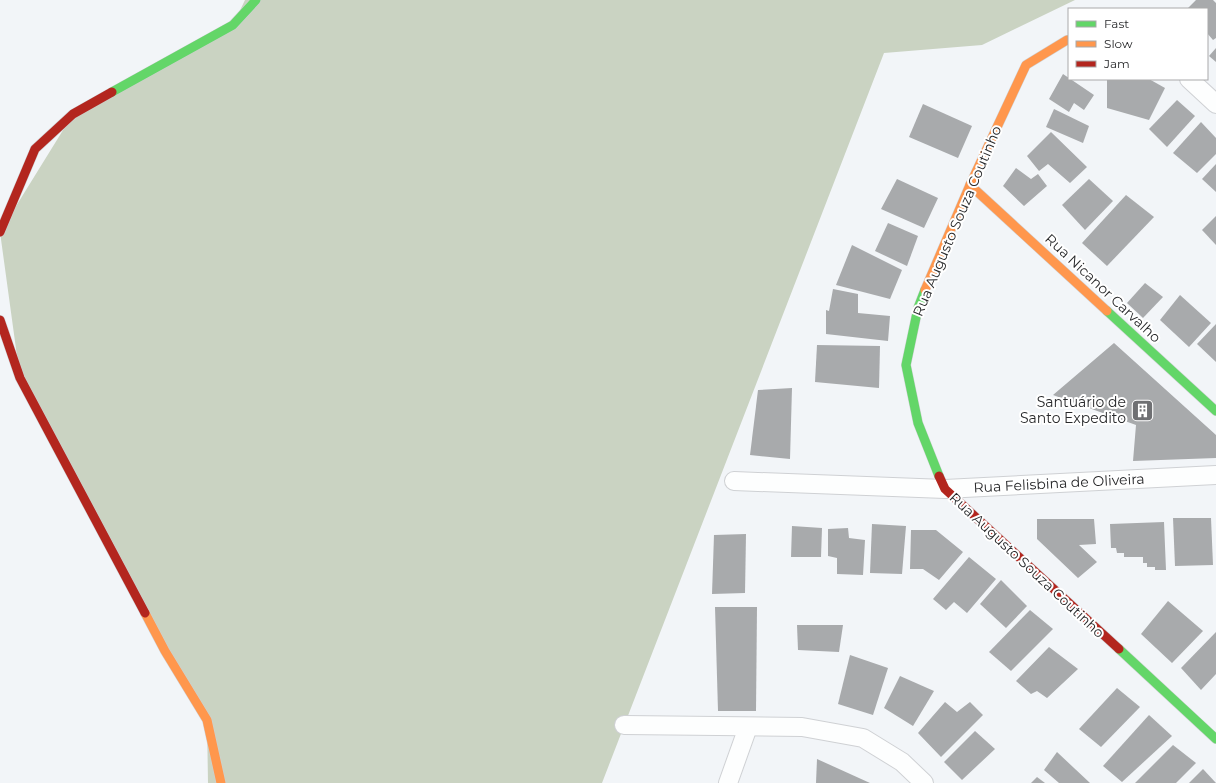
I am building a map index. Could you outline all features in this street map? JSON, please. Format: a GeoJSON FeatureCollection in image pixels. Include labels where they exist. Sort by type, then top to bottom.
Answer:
{"type":"FeatureCollection","features":[{"type":"Feature","properties":{"kind":"street"},"geometry":{"type":"LineString","coordinates":[[0,232],[35,149],[73,114],[233,25],[256,0]]}},
{"type":"Feature","properties":{"kind":"street","name":"Rua Augusto Souza Coutinho"},"geometry":{"type":"LineString","coordinates":[[1068,40],[1026,65],[970,185],[918,308],[906,365],[918,423],[944,489],[1216,739]]}},
{"type":"Feature","properties":{"kind":"street"},"geometry":{"type":"LineString","coordinates":[[1190,80],[1216,104]]}},
{"type":"Feature","properties":{"kind":"street","name":"Rua Nicanor Carvalho"},"geometry":{"type":"LineString","coordinates":[[970,185],[1216,411]]}},
{"type":"Feature","properties":{"kind":"street"},"geometry":{"type":"LineString","coordinates":[[0,320],[20,378],[165,651],[207,720],[221,783]]}},
{"type":"Feature","properties":{"kind":"street","name":"Rua Felisbina de Oliveira"},"geometry":{"type":"LineString","coordinates":[[734,481],[944,489],[1216,475]]}},
{"type":"Feature","properties":{"kind":"street"},"geometry":{"type":"LineString","coordinates":[[624,725],[802,727],[863,738],[902,762],[924,783]]}},
{"type":"Feature","properties":{"kind":"street"},"geometry":{"type":"LineString","coordinates":[[728,783],[748,727]]}},
{"type":"Feature","properties":{"kind":"green space"},"geometry":{"type":"Polygon","coordinates":[[[245,0],[1075,0],[982,45],[884,53],[602,783],[208,783],[207,720],[20,378],[0,232],[73,114],[233,25],[245,0]]]}},
{"type":"Feature","properties":{"kind":"building"},"geometry":{"type":"Polygon","coordinates":[[[1196,0],[1213,0],[1216,3],[1216,38],[1213,40],[1208,34],[1208,8],[1188,8],[1196,0]]]}},
{"type":"Feature","properties":{"kind":"building"},"geometry":{"type":"Polygon","coordinates":[[[1216,48],[1216,62],[1209,56],[1216,48]]]}},
{"type":"Feature","properties":{"kind":"building"},"geometry":{"type":"Polygon","coordinates":[[[1063,74],[1068,77],[1068,80],[1072,80],[1094,95],[1084,110],[1074,103],[1069,112],[1049,99],[1063,74]]]}},
{"type":"Feature","properties":{"kind":"building"},"geometry":{"type":"Polygon","coordinates":[[[1107,80],[1151,80],[1165,88],[1149,120],[1107,108],[1107,80]]]}},
{"type":"Feature","properties":{"kind":"building"},"geometry":{"type":"Polygon","coordinates":[[[1177,100],[1195,116],[1167,147],[1149,129],[1177,100]]]}},
{"type":"Feature","properties":{"kind":"building"},"geometry":{"type":"Polygon","coordinates":[[[923,104],[972,126],[958,158],[909,137],[923,104]]]}},
{"type":"Feature","properties":{"kind":"building"},"geometry":{"type":"Polygon","coordinates":[[[1054,109],[1089,126],[1083,143],[1046,127],[1054,109]]]}},
{"type":"Feature","properties":{"kind":"building"},"geometry":{"type":"Polygon","coordinates":[[[1201,122],[1216,138],[1216,154],[1197,173],[1173,153],[1201,122]]]}},
{"type":"Feature","properties":{"kind":"building"},"geometry":{"type":"Polygon","coordinates":[[[1051,132],[1087,167],[1070,183],[1048,164],[1039,171],[1027,156],[1051,132]]]}},
{"type":"Feature","properties":{"kind":"building"},"geometry":{"type":"Polygon","coordinates":[[[1216,164],[1216,192],[1202,179],[1216,164]]]}},
{"type":"Feature","properties":{"kind":"building"},"geometry":{"type":"Polygon","coordinates":[[[1016,168],[1031,179],[1038,174],[1047,186],[1024,206],[1003,186],[1016,168]]]}},
{"type":"Feature","properties":{"kind":"building"},"geometry":{"type":"Polygon","coordinates":[[[897,179],[938,198],[924,228],[881,209],[897,179]]]}},
{"type":"Feature","properties":{"kind":"building"},"geometry":{"type":"Polygon","coordinates":[[[1089,179],[1113,201],[1085,230],[1062,205],[1089,179]]]}},
{"type":"Feature","properties":{"kind":"building"},"geometry":{"type":"Polygon","coordinates":[[[1126,195],[1154,217],[1107,266],[1082,243],[1126,195]]]}},
{"type":"Feature","properties":{"kind":"building"},"geometry":{"type":"Polygon","coordinates":[[[1216,216],[1216,245],[1202,230],[1216,216]]]}},
{"type":"Feature","properties":{"kind":"building"},"geometry":{"type":"Polygon","coordinates":[[[888,223],[918,236],[907,266],[875,251],[888,223]]]}},
{"type":"Feature","properties":{"kind":"building"},"geometry":{"type":"Polygon","coordinates":[[[852,245],[902,270],[890,299],[836,285],[852,245]]]}},
{"type":"Feature","properties":{"kind":"building"},"geometry":{"type":"Polygon","coordinates":[[[1145,283],[1163,297],[1143,318],[1127,303],[1145,283]]]}},
{"type":"Feature","properties":{"kind":"building"},"geometry":{"type":"Polygon","coordinates":[[[833,289],[858,294],[858,313],[890,316],[888,341],[826,334],[826,310],[829,311],[833,289]]]}},
{"type":"Feature","properties":{"kind":"building"},"geometry":{"type":"Polygon","coordinates":[[[1180,295],[1211,323],[1189,347],[1160,320],[1180,295]]]}},
{"type":"Feature","properties":{"kind":"building"},"geometry":{"type":"Polygon","coordinates":[[[1216,324],[1216,362],[1197,344],[1216,324]]]}},
{"type":"Feature","properties":{"kind":"building","name":"Santuário de Santo Expedito"},"geometry":{"type":"Polygon","coordinates":[[[1114,343],[1216,435],[1216,458],[1133,461],[1136,425],[1053,395],[1114,343]]]}},
{"type":"Feature","properties":{"kind":"building"},"geometry":{"type":"Polygon","coordinates":[[[817,345],[880,346],[879,388],[815,382],[817,345]]]}},
{"type":"Feature","properties":{"kind":"building"},"geometry":{"type":"Polygon","coordinates":[[[792,388],[790,459],[750,455],[758,390],[792,388]]]}},
{"type":"Feature","properties":{"kind":"building"},"geometry":{"type":"Polygon","coordinates":[[[1173,518],[1211,518],[1213,565],[1175,566],[1173,518]]]}},
{"type":"Feature","properties":{"kind":"building"},"geometry":{"type":"Polygon","coordinates":[[[1037,519],[1094,519],[1096,544],[1079,545],[1097,562],[1078,578],[1037,539],[1037,519]]]}},
{"type":"Feature","properties":{"kind":"building"},"geometry":{"type":"Polygon","coordinates":[[[1164,522],[1166,570],[1155,570],[1155,567],[1147,567],[1147,563],[1143,563],[1143,557],[1124,557],[1124,553],[1117,553],[1116,548],[1111,548],[1110,524],[1164,522]]]}},
{"type":"Feature","properties":{"kind":"building"},"geometry":{"type":"Polygon","coordinates":[[[872,524],[906,526],[902,574],[870,573],[872,524]]]}},
{"type":"Feature","properties":{"kind":"building"},"geometry":{"type":"Polygon","coordinates":[[[792,526],[822,528],[821,557],[791,557],[792,526]]]}},
{"type":"Feature","properties":{"kind":"building"},"geometry":{"type":"Polygon","coordinates":[[[848,528],[849,538],[865,540],[863,575],[837,574],[837,558],[828,556],[828,529],[848,528]]]}},
{"type":"Feature","properties":{"kind":"building"},"geometry":{"type":"Polygon","coordinates":[[[911,530],[936,530],[963,552],[939,580],[923,569],[910,569],[911,530]]]}},
{"type":"Feature","properties":{"kind":"building"},"geometry":{"type":"Polygon","coordinates":[[[746,534],[745,593],[712,594],[714,535],[746,534]]]}},
{"type":"Feature","properties":{"kind":"building"},"geometry":{"type":"Polygon","coordinates":[[[969,557],[996,579],[967,613],[954,602],[946,610],[933,599],[969,557]]]}},
{"type":"Feature","properties":{"kind":"building"},"geometry":{"type":"Polygon","coordinates":[[[1001,580],[1027,606],[1006,628],[980,604],[1001,580]]]}},
{"type":"Feature","properties":{"kind":"building"},"geometry":{"type":"Polygon","coordinates":[[[1168,601],[1203,631],[1172,663],[1141,634],[1168,601]]]}},
{"type":"Feature","properties":{"kind":"building"},"geometry":{"type":"Polygon","coordinates":[[[715,607],[757,607],[756,711],[718,711],[715,607]]]}},
{"type":"Feature","properties":{"kind":"building"},"geometry":{"type":"Polygon","coordinates":[[[1030,610],[1053,629],[1011,671],[989,652],[1030,610]]]}},
{"type":"Feature","properties":{"kind":"building"},"geometry":{"type":"Polygon","coordinates":[[[797,625],[843,625],[839,652],[798,650],[797,625]]]}},
{"type":"Feature","properties":{"kind":"building"},"geometry":{"type":"Polygon","coordinates":[[[1216,632],[1216,674],[1201,690],[1181,668],[1216,632]]]}},
{"type":"Feature","properties":{"kind":"building"},"geometry":{"type":"Polygon","coordinates":[[[1049,647],[1078,669],[1047,698],[1037,691],[1031,694],[1016,681],[1049,647]]]}},
{"type":"Feature","properties":{"kind":"building"},"geometry":{"type":"Polygon","coordinates":[[[850,655],[888,668],[873,715],[838,704],[850,655]]]}},
{"type":"Feature","properties":{"kind":"building"},"geometry":{"type":"Polygon","coordinates":[[[900,676],[934,691],[913,726],[884,708],[900,676]]]}},
{"type":"Feature","properties":{"kind":"building"},"geometry":{"type":"Polygon","coordinates":[[[1117,688],[1140,707],[1101,747],[1079,729],[1117,688]]]}},
{"type":"Feature","properties":{"kind":"building"},"geometry":{"type":"Polygon","coordinates":[[[945,702],[957,712],[970,702],[983,715],[941,757],[918,733],[945,702]]]}},
{"type":"Feature","properties":{"kind":"building"},"geometry":{"type":"Polygon","coordinates":[[[1149,715],[1172,736],[1122,782],[1103,766],[1149,715]]]}},
{"type":"Feature","properties":{"kind":"building"},"geometry":{"type":"Polygon","coordinates":[[[975,731],[995,749],[962,780],[944,762],[975,731]]]}},
{"type":"Feature","properties":{"kind":"building"},"geometry":{"type":"Polygon","coordinates":[[[1173,745],[1196,763],[1176,783],[1135,783],[1173,745]]]}},
{"type":"Feature","properties":{"kind":"building"},"geometry":{"type":"Polygon","coordinates":[[[1057,752],[1090,783],[1059,783],[1044,770],[1057,752]]]}},
{"type":"Feature","properties":{"kind":"building"},"geometry":{"type":"Polygon","coordinates":[[[817,759],[870,783],[816,783],[817,759]]]}},
{"type":"Feature","properties":{"kind":"building"},"geometry":{"type":"Polygon","coordinates":[[[1203,769],[1216,783],[1189,783],[1203,769]]]}},
{"type":"Feature","properties":{"kind":"building"},"geometry":{"type":"Polygon","coordinates":[[[1037,777],[1045,783],[1031,783],[1037,777]]]}},
{"type":"Feature","properties":{"kind":"traffic: fast"},"geometry":{"type":"LineString","coordinates":[[112,92],[233,25],[256,0]]}},
{"type":"Feature","properties":{"kind":"traffic: fast"},"geometry":{"type":"LineString","coordinates":[[925,290],[918,308],[906,365],[918,423],[939,476]]}},
{"type":"Feature","properties":{"kind":"traffic: fast"},"geometry":{"type":"LineString","coordinates":[[1107,311],[1216,411]]}},
{"type":"Feature","properties":{"kind":"traffic: fast"},"geometry":{"type":"LineString","coordinates":[[1119,649],[1216,739]]}},
{"type":"Feature","properties":{"kind":"traffic: slow"},"geometry":{"type":"LineString","coordinates":[[925,290],[970,185],[1026,65],[1068,40]]}},
{"type":"Feature","properties":{"kind":"traffic: slow"},"geometry":{"type":"LineString","coordinates":[[970,185],[1107,311]]}},
{"type":"Feature","properties":{"kind":"traffic: slow"},"geometry":{"type":"LineString","coordinates":[[145,613],[165,651],[207,720],[221,783]]}},
{"type":"Feature","properties":{"kind":"traffic: jam"},"geometry":{"type":"LineString","coordinates":[[0,232],[35,149],[73,114],[112,92]]}},
{"type":"Feature","properties":{"kind":"traffic: jam"},"geometry":{"type":"LineString","coordinates":[[0,320],[20,378],[145,613]]}},
{"type":"Feature","properties":{"kind":"traffic: jam"},"geometry":{"type":"LineString","coordinates":[[939,476],[945,489],[1119,649]]}},
{"type":"Feature","properties":{"kind":"place","name":"Santuário de Santo Expedito"},"geometry":{"type":"Point","coordinates":[1142,410]}}]}
